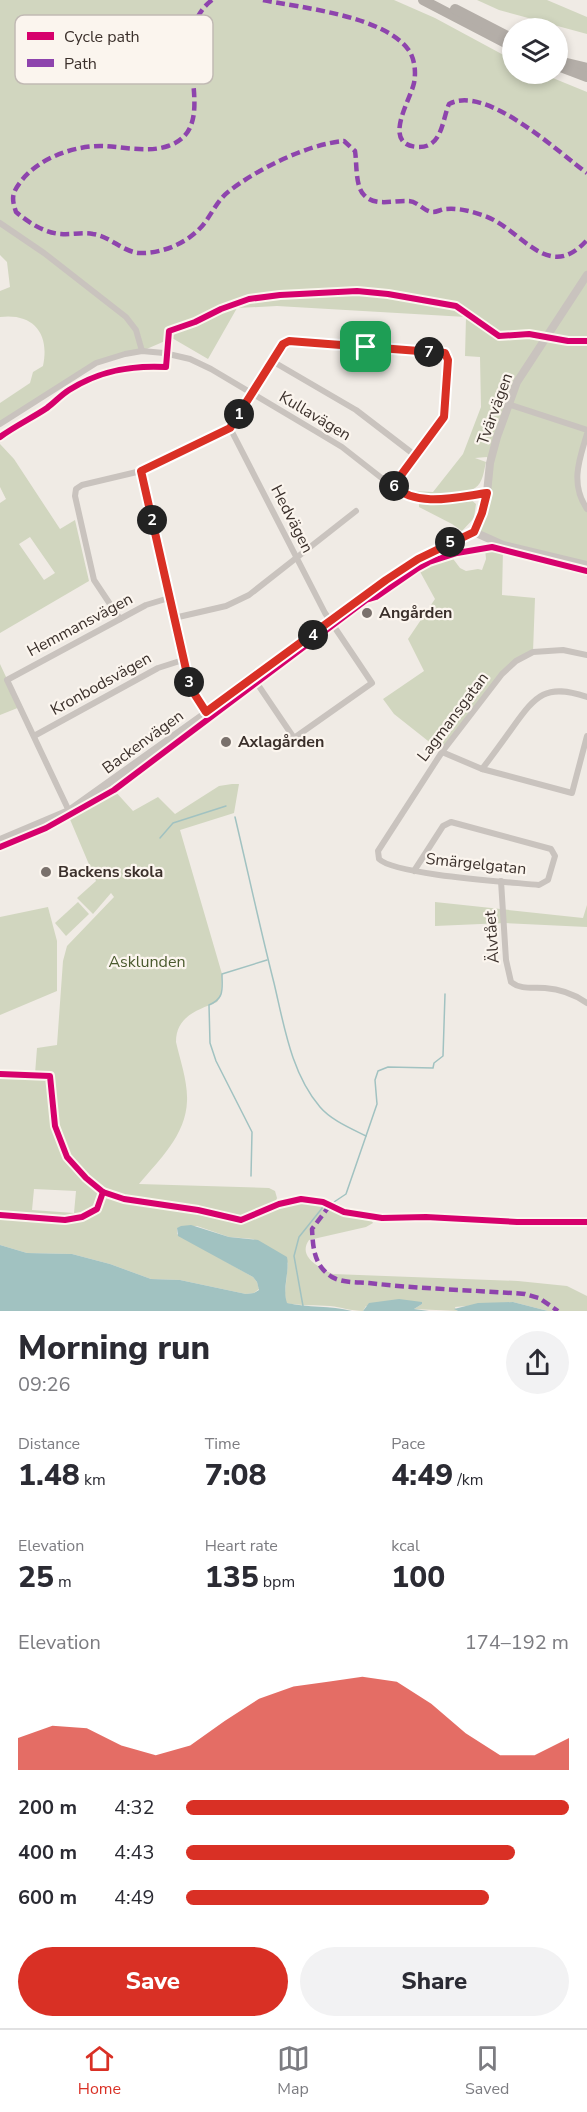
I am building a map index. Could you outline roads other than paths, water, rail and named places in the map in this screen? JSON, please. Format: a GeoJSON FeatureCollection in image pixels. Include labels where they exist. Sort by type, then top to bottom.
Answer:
{"type":"FeatureCollection","features":[{"type":"Feature","properties":{"kind":"highway"},"geometry":{"type":"LineString","coordinates":[[423,0],[502,41]]}},
{"type":"Feature","properties":{"kind":"highway"},"geometry":{"type":"LineString","coordinates":[[438,0],[502,33]]}},
{"type":"Feature","properties":{"kind":"highway"},"geometry":{"type":"LineString","coordinates":[[568,62],[587,68]]}},
{"type":"Feature","properties":{"kind":"highway"},"geometry":{"type":"LineString","coordinates":[[568,70],[587,77]]}},
{"type":"Feature","properties":{"kind":"street"},"geometry":{"type":"LineString","coordinates":[[0,223],[44,253],[121,312],[135,330],[142,351]]}},
{"type":"Feature","properties":{"kind":"street","name":"Tvärvägen"},"geometry":{"type":"LineString","coordinates":[[474,532],[487,493],[490,463],[517,382],[587,275]]}},
{"type":"Feature","properties":{"kind":"street"},"geometry":{"type":"LineString","coordinates":[[120,619],[94,580],[75,492],[82,485],[141,471],[230,428],[283,344],[289,341],[445,353],[448,360],[444,417],[393,486]]}},
{"type":"Feature","properties":{"kind":"street","name":"Kullavägen"},"geometry":{"type":"LineString","coordinates":[[0,424],[96,363],[142,351],[164,352],[190,359],[211,369],[342,447],[402,494],[429,500],[487,493]]}},
{"type":"Feature","properties":{"kind":"street"},"geometry":{"type":"LineString","coordinates":[[272,361],[356,410],[416,456]]}},
{"type":"Feature","properties":{"kind":"street"},"geometry":{"type":"LineString","coordinates":[[508,405],[587,432],[577,480],[580,496],[587,509]]}},
{"type":"Feature","properties":{"kind":"street","name":"Hedvägen"},"geometry":{"type":"LineString","coordinates":[[230,428],[330,622],[372,683],[294,738],[254,679]]}},
{"type":"Feature","properties":{"kind":"street"},"geometry":{"type":"LineString","coordinates":[[141,471],[191,690],[206,712]]}},
{"type":"Feature","properties":{"kind":"street"},"geometry":{"type":"LineString","coordinates":[[174,618],[226,606],[241,600],[357,511]]}},
{"type":"Feature","properties":{"kind":"street"},"geometry":{"type":"LineString","coordinates":[[474,532],[485,539],[503,545],[587,565]]}},
{"type":"Feature","properties":{"kind":"street","name":"Backenvägen"},"geometry":{"type":"LineString","coordinates":[[0,840],[69,811],[418,559],[474,532]]}},
{"type":"Feature","properties":{"kind":"street","name":"Hemmansvägen"},"geometry":{"type":"LineString","coordinates":[[34,736],[6,680],[150,603],[169,598]]}},
{"type":"Feature","properties":{"kind":"street","name":"Lagmansgatan"},"geometry":{"type":"LineString","coordinates":[[378,855],[380,848],[442,752],[502,674],[516,661],[534,652],[563,650],[587,655]]}},
{"type":"Feature","properties":{"kind":"street","name":"Kronbodsvägen"},"geometry":{"type":"LineString","coordinates":[[34,736],[158,668],[183,660]]}},
{"type":"Feature","properties":{"kind":"street"},"geometry":{"type":"LineString","coordinates":[[482,769],[530,703],[543,694],[556,691],[587,697]]}},
{"type":"Feature","properties":{"kind":"street"},"geometry":{"type":"LineString","coordinates":[[442,752],[482,769],[572,793],[587,735]]}},
{"type":"Feature","properties":{"kind":"street"},"geometry":{"type":"LineString","coordinates":[[34,736],[69,811]]}},
{"type":"Feature","properties":{"kind":"street","name":"Smärgelgatan"},"geometry":{"type":"LineString","coordinates":[[378,855],[384,863],[414,871],[544,884],[550,878],[555,856],[554,851],[548,847],[448,822],[442,826],[414,871]]}},
{"type":"Feature","properties":{"kind":"street","name":"Älvtået"},"geometry":{"type":"LineString","coordinates":[[501,881],[506,960],[511,982],[522,987],[561,991],[587,1002]]}},
{"type":"Feature","properties":{"kind":"water"},"geometry":{"type":"Polygon","coordinates":[[[191,1225],[229,1237],[258,1240],[287,1257],[285,1291],[287,1303],[352,1311],[0,1311],[0,1245],[27,1253],[72,1254],[110,1264],[151,1279],[180,1280],[246,1294],[259,1290],[253,1277],[178,1236],[177,1228],[191,1225]]]}},
{"type":"Feature","properties":{"kind":"water"},"geometry":{"type":"Polygon","coordinates":[[[399,1299],[422,1302],[414,1309],[429,1311],[363,1311],[369,1303],[399,1299]]]}},
{"type":"Feature","properties":{"kind":"water"},"geometry":{"type":"Polygon","coordinates":[[[513,1302],[548,1311],[458,1311],[454,1309],[478,1303],[513,1302]]]}},
{"type":"Feature","properties":{"kind":"waterway"},"geometry":{"type":"LineString","coordinates":[[160,838],[173,823],[226,806]]}},
{"type":"Feature","properties":{"kind":"waterway"},"geometry":{"type":"LineString","coordinates":[[235,817],[285,1032],[295,1064],[310,1094],[324,1112],[366,1136]]}},
{"type":"Feature","properties":{"kind":"waterway"},"geometry":{"type":"LineString","coordinates":[[251,1176],[252,1132],[216,1061],[210,1043],[209,1005],[220,996],[222,974],[267,960]]}},
{"type":"Feature","properties":{"kind":"waterway"},"geometry":{"type":"LineString","coordinates":[[334,1202],[346,1194],[377,1104],[375,1080],[378,1071],[388,1067],[433,1068],[434,1063],[443,1056],[445,994]]}},
{"type":"Feature","properties":{"kind":"waterway"},"geometry":{"type":"LineString","coordinates":[[303,1306],[294,1256],[299,1237],[323,1207]]}},
{"type":"Feature","properties":{"kind":"place","name":"Angården"},"geometry":{"type":"Point","coordinates":[367,613]}},
{"type":"Feature","properties":{"kind":"place","name":"Axlagården"},"geometry":{"type":"Point","coordinates":[226,742]}},
{"type":"Feature","properties":{"kind":"place","name":"Backens skola"},"geometry":{"type":"Point","coordinates":[46,872]}},
{"type":"Feature","properties":{"kind":"park label","name":"Asklunden"},"geometry":{"type":"Point","coordinates":[147,962]}}]}
